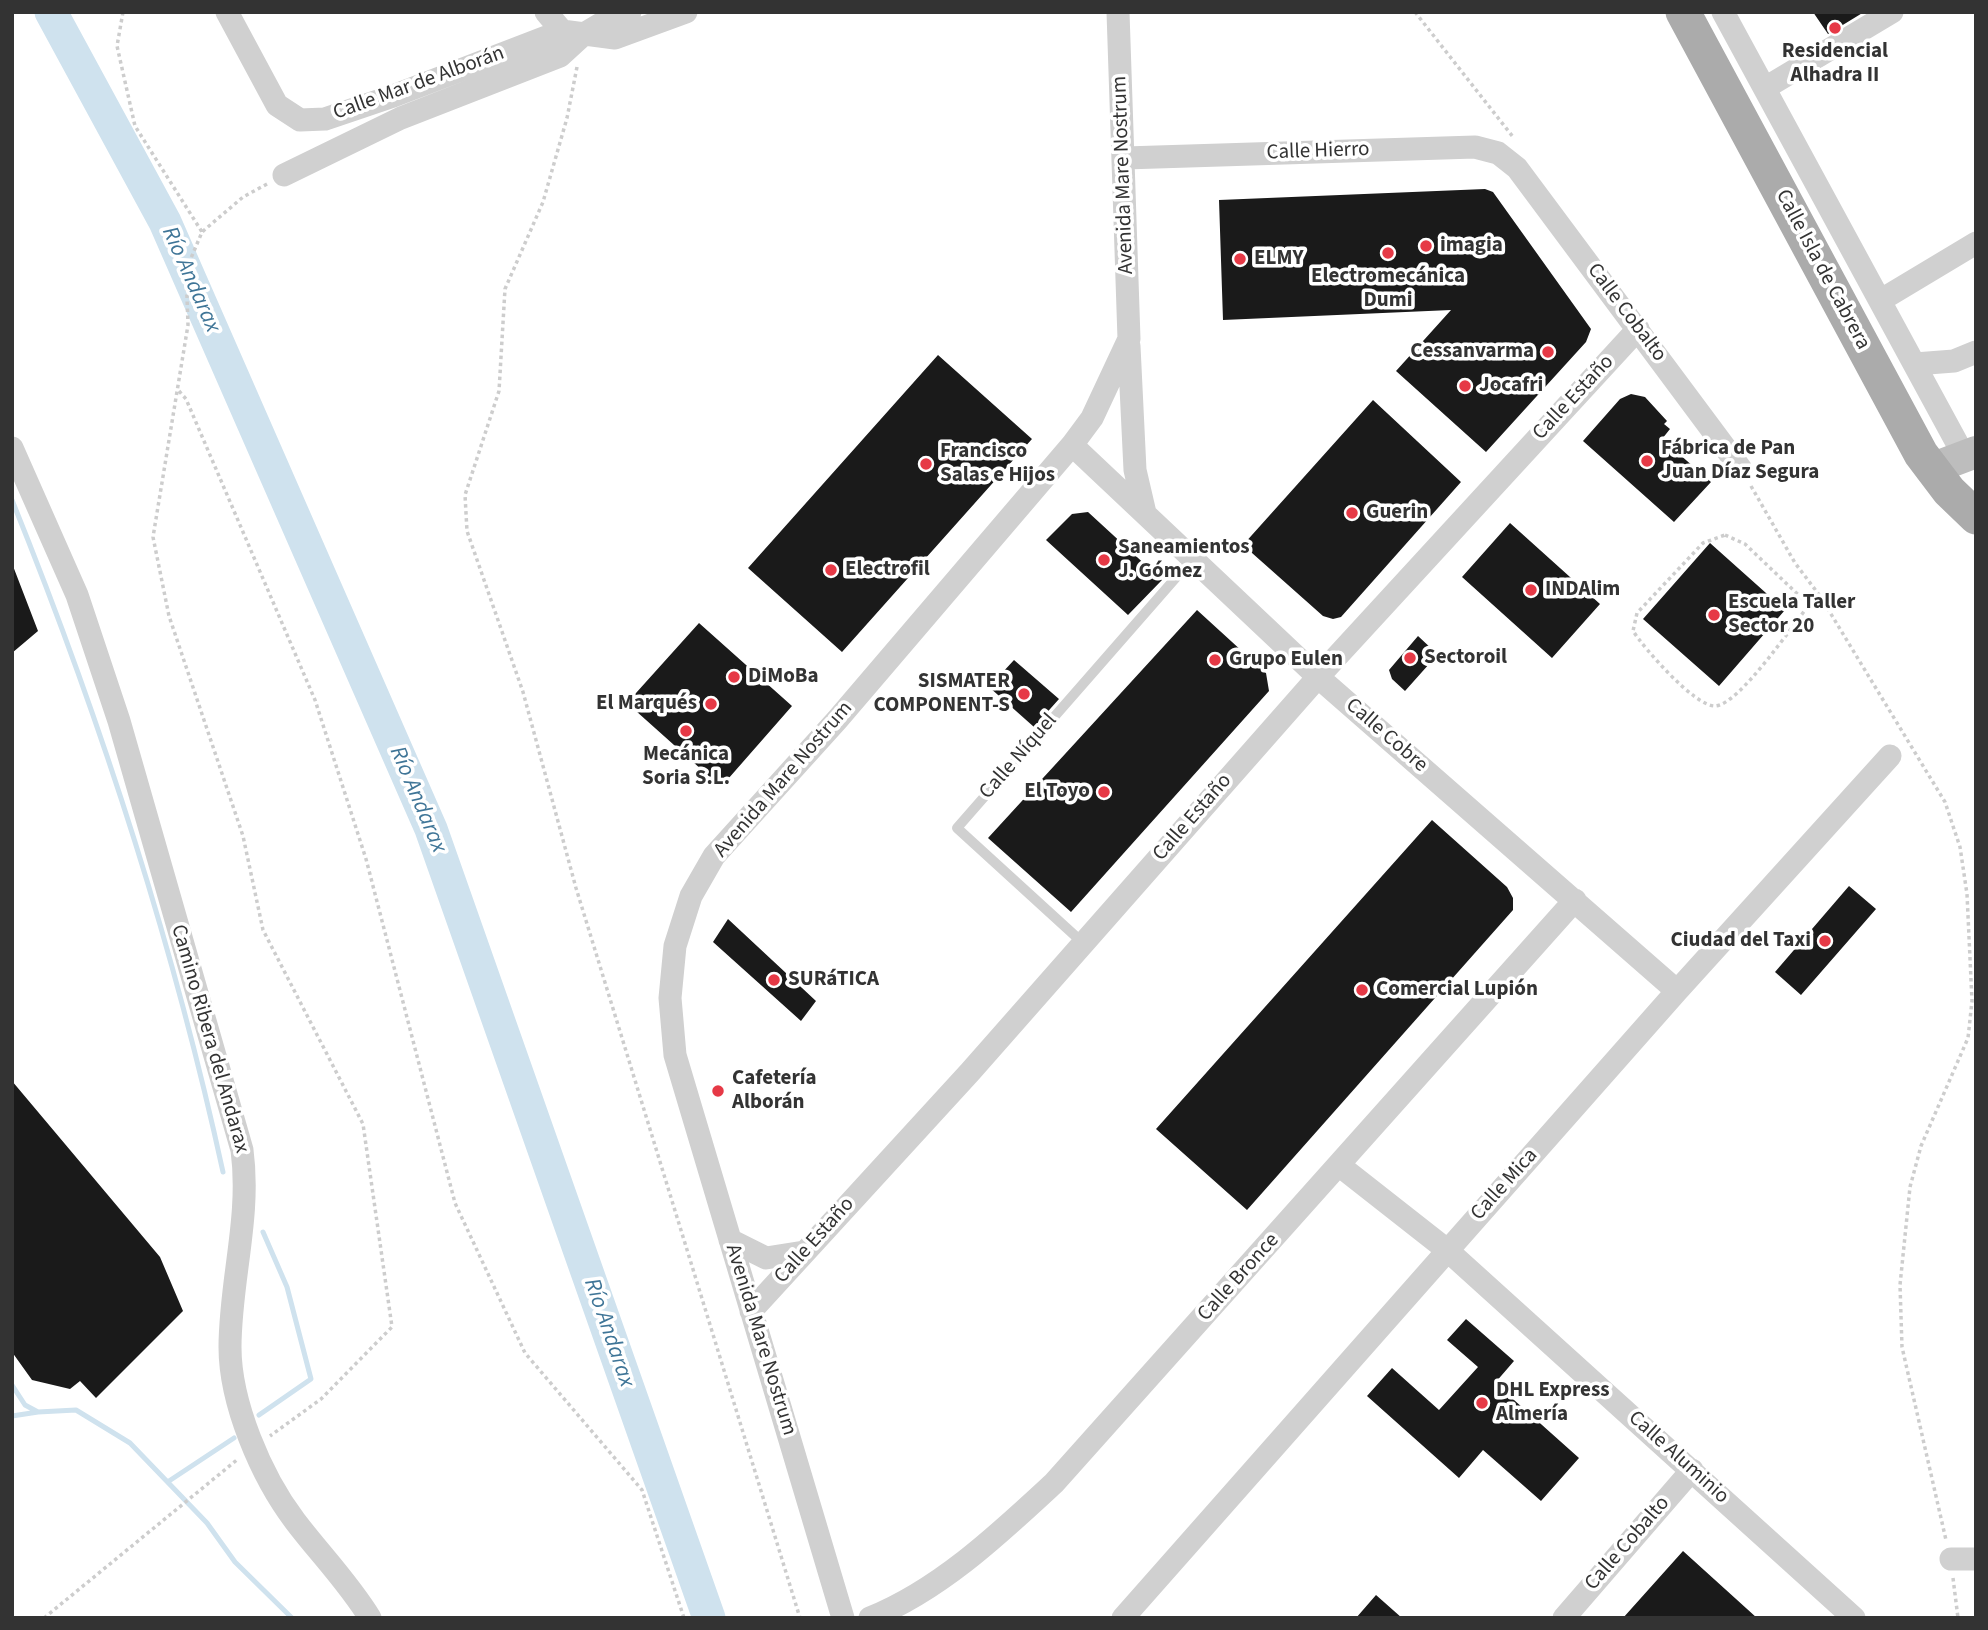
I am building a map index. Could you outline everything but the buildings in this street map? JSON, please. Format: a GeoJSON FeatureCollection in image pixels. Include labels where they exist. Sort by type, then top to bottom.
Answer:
{"type":"FeatureCollection","features":[{"type":"Feature","properties":{"kind":"main road","name":"Calle Isla de Cabrera"},"geometry":{"type":"LineString","coordinates":[[1683,12],[1931,469],[1976,517]]}},
{"type":"Feature","properties":{"kind":"street","name":"Calle Mar de Alborán"},"geometry":{"type":"LineString","coordinates":[[227,12],[277,105],[300,120],[325,119],[578,26],[606,21],[630,12]]}},
{"type":"Feature","properties":{"kind":"street"},"geometry":{"type":"LineString","coordinates":[[284,175],[401,118],[560,55],[578,26],[546,12]]}},
{"type":"Feature","properties":{"kind":"street","name":"Calle Mar de Alborán"},"geometry":{"type":"LineString","coordinates":[[578,26],[615,38],[686,12]]}},
{"type":"Feature","properties":{"kind":"street","name":"Avenida Mare Nostrum"},"geometry":{"type":"LineString","coordinates":[[1118,12],[1135,470],[1146,516]]}},
{"type":"Feature","properties":{"kind":"street","name":"Calle Isla de Cabrera"},"geometry":{"type":"LineString","coordinates":[[1723,12],[1914,364],[1969,453]]}},
{"type":"Feature","properties":{"kind":"street"},"geometry":{"type":"LineString","coordinates":[[1765,88],[1892,12]]}},
{"type":"Feature","properties":{"kind":"street","name":"Calle Hierro"},"geometry":{"type":"LineString","coordinates":[[1125,158],[1475,147],[1498,153],[1513,151]]}},
{"type":"Feature","properties":{"kind":"street","name":"Calle Cobalto"},"geometry":{"type":"LineString","coordinates":[[1513,151],[1638,329],[1741,469]]}},
{"type":"Feature","properties":{"kind":"street"},"geometry":{"type":"LineString","coordinates":[[1881,300],[1976,243]]}},
{"type":"Feature","properties":{"kind":"street","name":"Calle Estaño"},"geometry":{"type":"LineString","coordinates":[[751,1311],[970,1072],[1318,677],[1638,329]]}},
{"type":"Feature","properties":{"kind":"street","name":"Avenida Mare Nostrum"},"geometry":{"type":"LineString","coordinates":[[843,1618],[675,1055],[670,998],[675,946],[691,896],[715,856],[837,720],[1072,444],[1092,418],[1129,339]]}},
{"type":"Feature","properties":{"kind":"street"},"geometry":{"type":"LineString","coordinates":[[1914,364],[1954,361],[1976,352]]}},
{"type":"Feature","properties":{"kind":"street","name":"Calle Cobre"},"geometry":{"type":"LineString","coordinates":[[1072,444],[1318,677],[1677,990]]}},
{"type":"Feature","properties":{"kind":"street","name":"Camino Ribera del Andarax"},"geometry":{"type":"LineString","coordinates":[[12,448],[77,595],[119,721],[242,1150],[247,1185],[230,1348],[248,1432],[277,1495],[294,1520],[350,1587],[370,1618]]}},
{"type":"Feature","properties":{"kind":"street"},"geometry":{"type":"LineString","coordinates":[[1931,469],[1969,453]]}},
{"type":"Feature","properties":{"kind":"street","name":"Calle Mica"},"geometry":{"type":"LineString","coordinates":[[1123,1618],[1677,990],[1890,756]]}},
{"type":"Feature","properties":{"kind":"street","name":"Calle Bronce"},"geometry":{"type":"LineString","coordinates":[[870,1618],[944,1575],[1004,1529],[1054,1483],[1575,900]]}},
{"type":"Feature","properties":{"kind":"street","name":"Calle Aluminio"},"geometry":{"type":"LineString","coordinates":[[1340,1166],[1447,1250],[1854,1618]]}},
{"type":"Feature","properties":{"kind":"street"},"geometry":{"type":"LineString","coordinates":[[730,1240],[766,1258],[804,1252]]}},
{"type":"Feature","properties":{"kind":"street","name":"Calle Cobalto"},"geometry":{"type":"LineString","coordinates":[[1564,1618],[1692,1470]]}},
{"type":"Feature","properties":{"kind":"street"},"geometry":{"type":"LineString","coordinates":[[1951,1559],[1976,1559]]}},
{"type":"Feature","properties":{"kind":"lane","name":"Calle Níquel"},"geometry":{"type":"LineString","coordinates":[[1083,943],[957,828],[1194,557]]}},
{"type":"Feature","properties":{"kind":"path"},"geometry":{"type":"LineString","coordinates":[[124,12],[117,46],[135,126],[202,232]]}},
{"type":"Feature","properties":{"kind":"path"},"geometry":{"type":"LineString","coordinates":[[1415,12],[1513,151]]}},
{"type":"Feature","properties":{"kind":"path"},"geometry":{"type":"LineString","coordinates":[[578,26],[567,118],[546,190],[505,289],[499,391],[465,495],[467,531],[523,692],[576,888],[800,1618]]}},
{"type":"Feature","properties":{"kind":"path"},"geometry":{"type":"LineString","coordinates":[[44,1618],[192,1495],[248,1432],[321,1399],[392,1327],[363,1124],[263,930],[243,836],[169,616],[153,537],[188,325],[186,270],[202,232],[243,197],[284,175]]}},
{"type":"Feature","properties":{"kind":"path"},"geometry":{"type":"LineString","coordinates":[[179,391],[186,399],[316,700],[366,859],[455,1203],[525,1353],[642,1490],[684,1618]]}},
{"type":"Feature","properties":{"kind":"path"},"geometry":{"type":"LineString","coordinates":[[1741,469],[1795,562],[1820,596],[1944,802],[1960,847],[1967,894],[1972,1001],[1968,1038],[1921,1146],[1910,1187],[1900,1285],[1902,1347],[1951,1559],[1958,1618]]}},
{"type":"Feature","properties":{"kind":"path"},"geometry":{"type":"LineString","coordinates":[[1809,605],[1745,544],[1725,535],[1703,543],[1637,613],[1633,631],[1647,652],[1704,704],[1717,706],[1738,693],[1809,605],[1820,596]]}},
{"type":"Feature","properties":{"kind":"waterway","name":"Río Andarax"},"geometry":{"type":"LineString","coordinates":[[51,12],[165,222],[431,829],[709,1618]]}},
{"type":"Feature","properties":{"kind":"waterway"},"geometry":{"type":"LineString","coordinates":[[12,500],[75,665],[132,832],[181,1001],[223,1172]]}},
{"type":"Feature","properties":{"kind":"waterway"},"geometry":{"type":"LineString","coordinates":[[259,1415],[311,1379],[287,1287],[263,1232]]}},
{"type":"Feature","properties":{"kind":"waterway"},"geometry":{"type":"LineString","coordinates":[[12,1385],[25,1405],[38,1412],[76,1410],[130,1443],[207,1523],[235,1562],[292,1618]]}},
{"type":"Feature","properties":{"kind":"waterway"},"geometry":{"type":"LineString","coordinates":[[12,1416],[38,1412]]}},
{"type":"Feature","properties":{"kind":"waterway"},"geometry":{"type":"LineString","coordinates":[[169,1481],[234,1438]]}},
{"type":"Feature","properties":{"kind":"place","name":"Residencial Alhadra II"},"geometry":{"type":"Point","coordinates":[1835,28]}},
{"type":"Feature","properties":{"kind":"place","name":"imagia"},"geometry":{"type":"Point","coordinates":[1426,246]}},
{"type":"Feature","properties":{"kind":"place","name":"Electromecánica Dumi"},"geometry":{"type":"Point","coordinates":[1388,253]}},
{"type":"Feature","properties":{"kind":"place","name":"ELMY"},"geometry":{"type":"Point","coordinates":[1240,259]}},
{"type":"Feature","properties":{"kind":"place","name":"Cessanvarma"},"geometry":{"type":"Point","coordinates":[1548,352]}},
{"type":"Feature","properties":{"kind":"place","name":"Jocafri"},"geometry":{"type":"Point","coordinates":[1465,386]}},
{"type":"Feature","properties":{"kind":"place","name":"Fábrica de Pan Juan Díaz Segura"},"geometry":{"type":"Point","coordinates":[1647,461]}},
{"type":"Feature","properties":{"kind":"place","name":"Francisco Salas e Hijos"},"geometry":{"type":"Point","coordinates":[926,464]}},
{"type":"Feature","properties":{"kind":"place","name":"Guerin"},"geometry":{"type":"Point","coordinates":[1352,513]}},
{"type":"Feature","properties":{"kind":"place","name":"Saneamientos J. Gómez"},"geometry":{"type":"Point","coordinates":[1104,560]}},
{"type":"Feature","properties":{"kind":"place","name":"Electrofil"},"geometry":{"type":"Point","coordinates":[831,570]}},
{"type":"Feature","properties":{"kind":"place","name":"INDAlim"},"geometry":{"type":"Point","coordinates":[1531,590]}},
{"type":"Feature","properties":{"kind":"place","name":"Escuela Taller Sector 20"},"geometry":{"type":"Point","coordinates":[1714,615]}},
{"type":"Feature","properties":{"kind":"place","name":"Sectoroil"},"geometry":{"type":"Point","coordinates":[1410,658]}},
{"type":"Feature","properties":{"kind":"place","name":"Grupo Eulen"},"geometry":{"type":"Point","coordinates":[1215,660]}},
{"type":"Feature","properties":{"kind":"place","name":"DiMoBa"},"geometry":{"type":"Point","coordinates":[734,677]}},
{"type":"Feature","properties":{"kind":"place","name":"SISMATER COMPONENT-S"},"geometry":{"type":"Point","coordinates":[1024,694]}},
{"type":"Feature","properties":{"kind":"place","name":"El Marqués"},"geometry":{"type":"Point","coordinates":[711,704]}},
{"type":"Feature","properties":{"kind":"place","name":"Mecánica Soria S.L."},"geometry":{"type":"Point","coordinates":[686,731]}},
{"type":"Feature","properties":{"kind":"place","name":"El Toyo"},"geometry":{"type":"Point","coordinates":[1104,792]}},
{"type":"Feature","properties":{"kind":"place","name":"Ciudad del Taxi"},"geometry":{"type":"Point","coordinates":[1825,941]}},
{"type":"Feature","properties":{"kind":"place","name":"SURáTICA"},"geometry":{"type":"Point","coordinates":[774,980]}},
{"type":"Feature","properties":{"kind":"place","name":"Comercial Lupión"},"geometry":{"type":"Point","coordinates":[1362,990]}},
{"type":"Feature","properties":{"kind":"place","name":"Cafetería Alborán"},"geometry":{"type":"Point","coordinates":[718,1091]}},
{"type":"Feature","properties":{"kind":"place","name":"DHL Express Almería"},"geometry":{"type":"Point","coordinates":[1482,1403]}}]}
